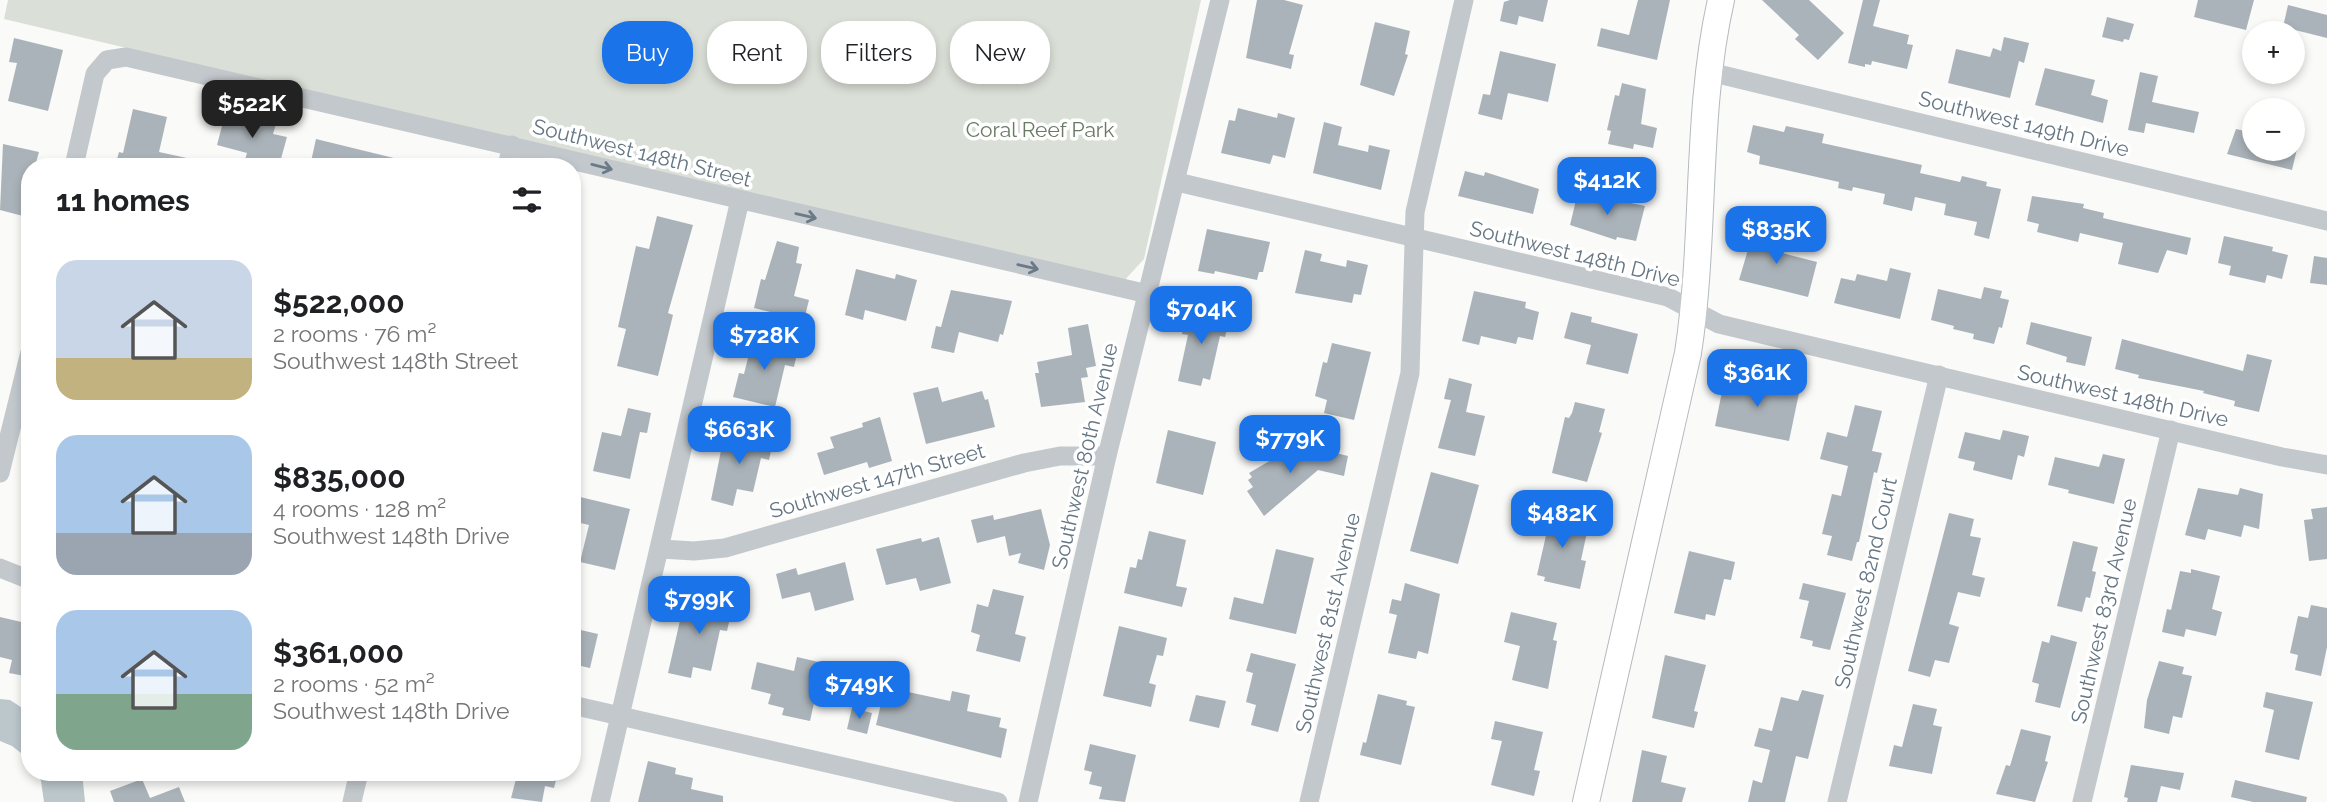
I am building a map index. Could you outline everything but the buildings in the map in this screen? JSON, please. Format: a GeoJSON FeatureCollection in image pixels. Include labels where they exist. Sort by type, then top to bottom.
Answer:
{"type":"FeatureCollection","features":[{"type":"Feature","properties":{"kind":"street","name":"Southwest 80th Avenue"},"geometry":{"type":"LineString","coordinates":[[1028,802],[1107,456],[1220,0]]}},
{"type":"Feature","properties":{"kind":"street","name":"Southwest 81st Avenue"},"geometry":{"type":"LineString","coordinates":[[1310,802],[1410,373],[1415,212],[1464,0]]}},
{"type":"Feature","properties":{"kind":"street"},"geometry":{"type":"LineString","coordinates":[[1586,802],[1657,497],[1695,311],[1710,72],[1721,0]]}},
{"type":"Feature","properties":{"kind":"street","name":"Southwest 148th Street"},"geometry":{"type":"LineString","coordinates":[[76,158],[95,74],[107,60],[126,57],[566,158]]}},
{"type":"Feature","properties":{"kind":"street","name":"Southwest 149th Drive"},"geometry":{"type":"LineString","coordinates":[[1710,72],[2327,221]]}},
{"type":"Feature","properties":{"kind":"street"},"geometry":{"type":"LineString","coordinates":[[510,158],[512,145]]}},
{"type":"Feature","properties":{"kind":"street","name":"Southwest 148th Street"},"geometry":{"type":"LineString","coordinates":[[581,162],[1148,294]]}},
{"type":"Feature","properties":{"kind":"street","name":"Southwest 148th Drive"},"geometry":{"type":"LineString","coordinates":[[1177,182],[1668,298],[1719,324],[2327,465]]}},
{"type":"Feature","properties":{"kind":"street"},"geometry":{"type":"LineString","coordinates":[[600,802],[661,549],[740,200]]}},
{"type":"Feature","properties":{"kind":"street","name":"Southwest 82nd Court"},"geometry":{"type":"LineString","coordinates":[[1837,802],[1939,375]]}},
{"type":"Feature","properties":{"kind":"street"},"geometry":{"type":"LineString","coordinates":[[0,473],[21,388]]}},
{"type":"Feature","properties":{"kind":"street","name":"Southwest 83rd Avenue"},"geometry":{"type":"LineString","coordinates":[[2082,802],[2171,430]]}},
{"type":"Feature","properties":{"kind":"street","name":"Southwest 147th Street"},"geometry":{"type":"LineString","coordinates":[[661,549],[694,551],[725,548],[1024,463],[1060,456],[1107,456]]}},
{"type":"Feature","properties":{"kind":"street"},"geometry":{"type":"LineString","coordinates":[[0,568],[21,576]]}},
{"type":"Feature","properties":{"kind":"street"},"geometry":{"type":"LineString","coordinates":[[581,707],[998,802]]}},
{"type":"Feature","properties":{"kind":"street"},"geometry":{"type":"LineString","coordinates":[[352,802],[357,781]]}},
{"type":"Feature","properties":{"kind":"green space","name":"Coral Reef Park"},"geometry":{"type":"Polygon","coordinates":[[[8,0],[1201,0],[1144,259],[1122,283],[4,19],[8,0]]]}},
{"type":"Feature","properties":{"kind":"shaded area"},"geometry":{"type":"Polygon","coordinates":[[[0,699],[10,700],[21,707],[21,753],[0,741],[0,699]]]}},
{"type":"Feature","properties":{"kind":"shaded area"},"geometry":{"type":"Polygon","coordinates":[[[41,781],[83,781],[85,802],[44,802],[41,781]]]}}]}
